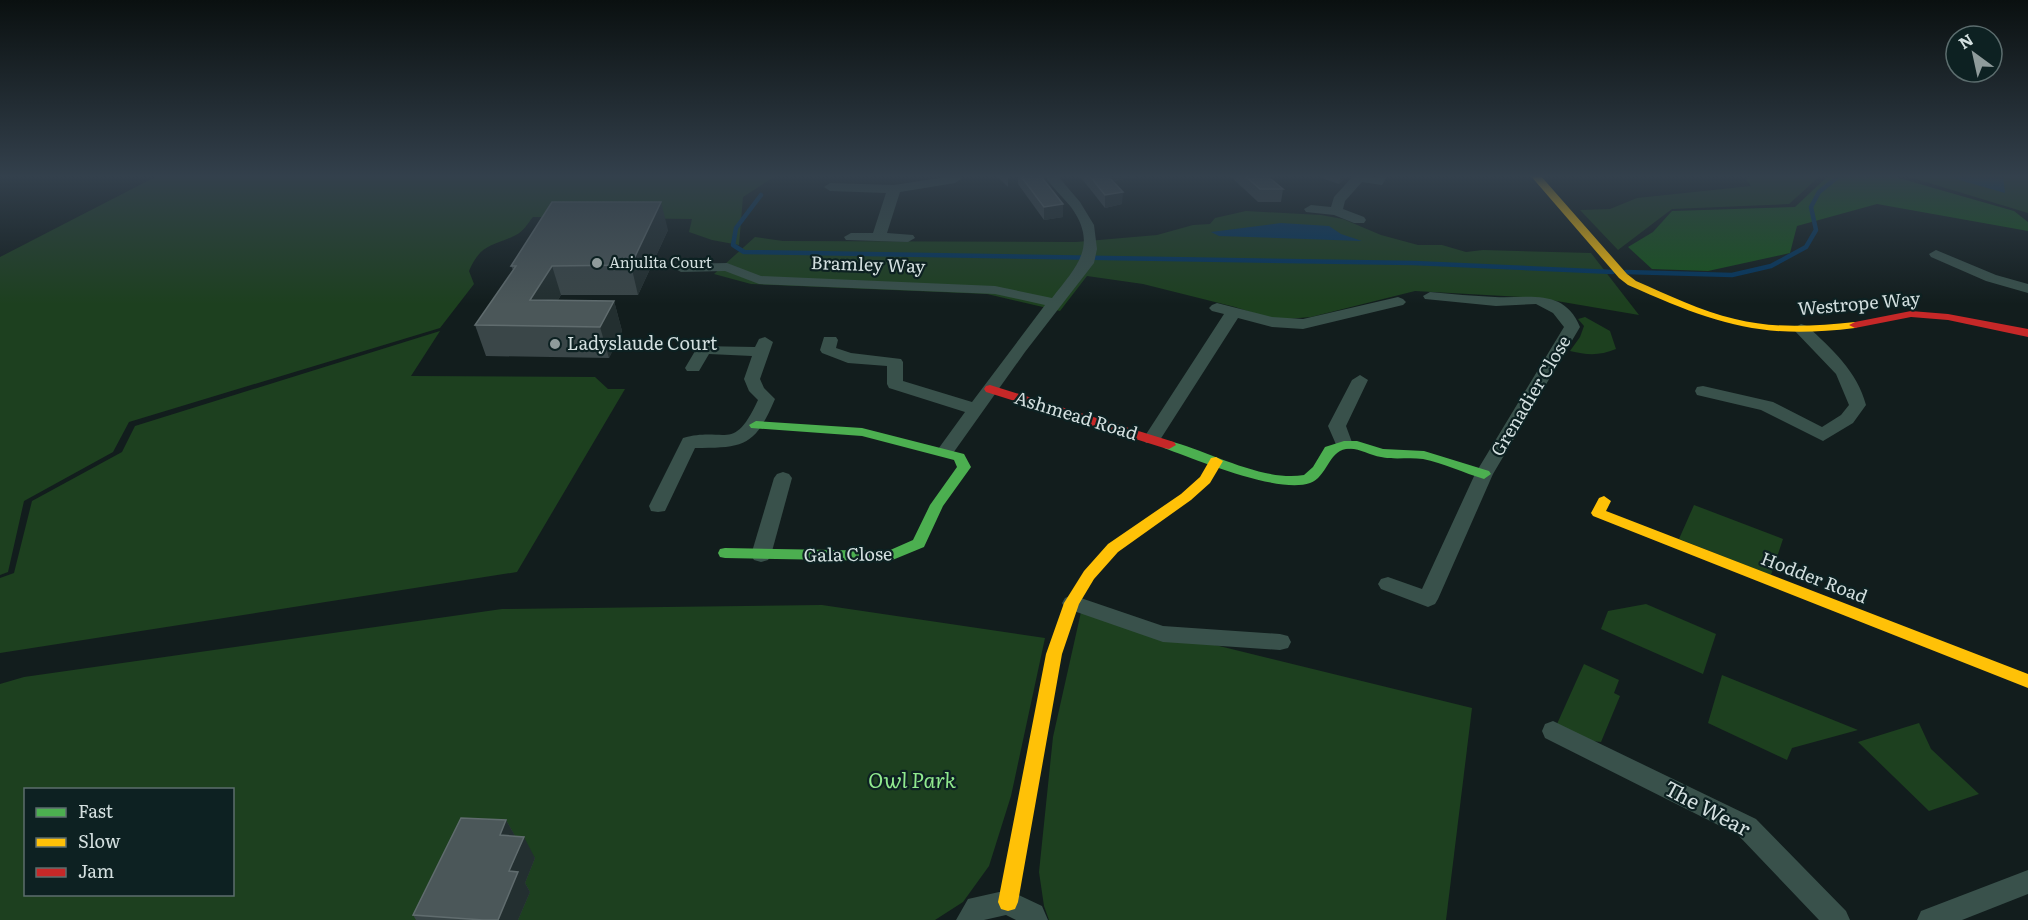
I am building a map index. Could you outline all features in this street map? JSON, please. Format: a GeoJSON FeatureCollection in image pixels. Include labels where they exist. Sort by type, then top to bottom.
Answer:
{"type":"FeatureCollection","features":[{"type":"Feature","properties":{"kind":"street"},"geometry":{"type":"LineString","coordinates":[[879,237],[885,218]]}},
{"type":"Feature","properties":{"kind":"street","name":"Ashmead Road"},"geometry":{"type":"LineString","coordinates":[[1083,218],[1092,237],[1090,256],[990,389],[1216,461]]}},
{"type":"Feature","properties":{"kind":"street"},"geometry":{"type":"LineString","coordinates":[[1354,218],[1359,220]]}},
{"type":"Feature","properties":{"kind":"street","name":"Westrope Way"},"geometry":{"type":"LineString","coordinates":[[1573,218],[1632,283],[1717,318],[1745,325],[1801,329],[1853,324],[1911,314],[1960,319],[2028,333]]}},
{"type":"Feature","properties":{"kind":"street"},"geometry":{"type":"LineString","coordinates":[[851,237],[908,238]]}},
{"type":"Feature","properties":{"kind":"street"},"geometry":{"type":"LineString","coordinates":[[1936,255],[1991,278],[2028,289]]}},
{"type":"Feature","properties":{"kind":"street","name":"Bramley Way"},"geometry":{"type":"LineString","coordinates":[[681,268],[727,267],[759,280],[995,290],[1055,303]]}},
{"type":"Feature","properties":{"kind":"street","name":"Grenadier Close"},"geometry":{"type":"LineString","coordinates":[[1388,584],[1428,598],[1484,474],[1572,327],[1571,320],[1540,300],[1525,299],[1508,302],[1430,296]]}},
{"type":"Feature","properties":{"kind":"street"},"geometry":{"type":"LineString","coordinates":[[1152,439],[1225,311],[1272,322],[1303,324],[1398,302]]}},
{"type":"Feature","properties":{"kind":"street"},"geometry":{"type":"LineString","coordinates":[[1703,391],[1767,406],[1823,435],[1847,419],[1858,405],[1855,389],[1825,351],[1801,329]]}},
{"type":"Feature","properties":{"kind":"street"},"geometry":{"type":"LineString","coordinates":[[830,340],[828,350],[848,358],[895,362],[896,384],[975,409]]}},
{"type":"Feature","properties":{"kind":"street"},"geometry":{"type":"LineString","coordinates":[[658,506],[689,442],[732,442],[747,435],[756,425],[767,399],[757,391],[752,380],[764,347],[704,349],[693,368]]}},
{"type":"Feature","properties":{"kind":"street"},"geometry":{"type":"LineString","coordinates":[[1008,902],[1054,654],[1072,603],[1089,575],[1113,548],[1186,497],[1204,480],[1216,461],[1285,481],[1307,479],[1321,466],[1330,450],[1344,445],[1337,426],[1360,380]]}},
{"type":"Feature","properties":{"kind":"street"},"geometry":{"type":"LineString","coordinates":[[756,425],[862,432],[911,446],[945,452],[990,389]]}},
{"type":"Feature","properties":{"kind":"street","name":"Grenadier Close"},"geometry":{"type":"LineString","coordinates":[[1344,445],[1357,445],[1382,453],[1424,455],[1484,474]]}},
{"type":"Feature","properties":{"kind":"street","name":"Gala Close"},"geometry":{"type":"LineString","coordinates":[[725,553],[890,556],[912,550],[922,540],[936,506],[964,467],[959,457],[945,452]]}},
{"type":"Feature","properties":{"kind":"street"},"geometry":{"type":"LineString","coordinates":[[761,555],[783,478]]}},
{"type":"Feature","properties":{"kind":"street","name":"Hodder Road"},"geometry":{"type":"LineString","coordinates":[[1604,501],[1598,513],[2028,681]]}},
{"type":"Feature","properties":{"kind":"street"},"geometry":{"type":"LineString","coordinates":[[1072,603],[1163,634],[1280,642]]}},
{"type":"Feature","properties":{"kind":"street","name":"The Wear"},"geometry":{"type":"LineString","coordinates":[[1552,731],[1747,827],[1837,920]]}},
{"type":"Feature","properties":{"kind":"street"},"geometry":{"type":"LineString","coordinates":[[1930,920],[2028,882]]}},
{"type":"Feature","properties":{"kind":"street"},"geometry":{"type":"LineString","coordinates":[[969,920],[977,908],[1008,902],[1033,915],[1035,920]]}},
{"type":"Feature","properties":{"kind":"green space"},"geometry":{"type":"Polygon","coordinates":[[[76,218],[532,218],[519,234],[488,247],[478,255],[469,271],[474,284],[440,328],[129,422],[113,452],[24,501],[8,572],[0,575],[0,257],[76,218]]]}},
{"type":"Feature","properties":{"kind":"green space"},"geometry":{"type":"Polygon","coordinates":[[[607,218],[741,218],[739,245],[712,240],[689,232],[692,219],[607,218]]]}},
{"type":"Feature","properties":{"kind":"green space"},"geometry":{"type":"Polygon","coordinates":[[[1215,218],[1337,218],[1381,235],[1418,245],[1442,245],[1466,252],[1483,250],[1591,253],[1639,315],[1539,298],[1415,291],[1311,317],[1275,320],[1235,307],[1143,284],[1087,276],[1060,311],[987,294],[751,284],[714,274],[755,237],[783,241],[1076,242],[1157,235],[1193,225],[1210,224],[1215,218]]]}},
{"type":"Feature","properties":{"kind":"green space"},"geometry":{"type":"Polygon","coordinates":[[[1588,218],[1660,218],[1618,250],[1588,218]]]}},
{"type":"Feature","properties":{"kind":"green space"},"geometry":{"type":"Polygon","coordinates":[[[1666,218],[1826,218],[1797,226],[1790,253],[1708,271],[1652,269],[1628,247],[1653,232],[1666,218]]]}},
{"type":"Feature","properties":{"kind":"green space"},"geometry":{"type":"Polygon","coordinates":[[[1955,218],[2023,218],[2028,222],[2028,231],[1955,218]]]}},
{"type":"Feature","properties":{"kind":"green space"},"geometry":{"type":"Polygon","coordinates":[[[1585,317],[1610,331],[1616,349],[1593,354],[1570,351],[1580,337],[1584,326],[1578,319],[1585,317]]]}},
{"type":"Feature","properties":{"kind":"green space"},"geometry":{"type":"Polygon","coordinates":[[[440,331],[411,376],[595,377],[608,389],[625,389],[517,572],[0,653],[0,578],[14,573],[32,501],[122,452],[135,426],[440,331]]]}},
{"type":"Feature","properties":{"kind":"green space"},"geometry":{"type":"Polygon","coordinates":[[[1694,505],[1783,539],[1771,575],[1679,539],[1694,505]]]}},
{"type":"Feature","properties":{"kind":"green space"},"geometry":{"type":"Polygon","coordinates":[[[1646,604],[1716,634],[1703,674],[1601,629],[1608,611],[1646,604]]]}},
{"type":"Feature","properties":{"kind":"green space","name":"Owl Park"},"geometry":{"type":"Polygon","coordinates":[[[822,605],[1045,638],[1011,796],[989,866],[963,902],[935,920],[0,920],[0,684],[24,677],[502,609],[822,605]]]}},
{"type":"Feature","properties":{"kind":"green space"},"geometry":{"type":"Polygon","coordinates":[[[1081,612],[1472,708],[1446,920],[1049,920],[1044,906],[1039,872],[1053,737],[1081,612]]]}},
{"type":"Feature","properties":{"kind":"green space"},"geometry":{"type":"Polygon","coordinates":[[[1584,664],[1619,680],[1614,693],[1620,696],[1601,742],[1592,741],[1557,724],[1584,664]]]}},
{"type":"Feature","properties":{"kind":"green space"},"geometry":{"type":"Polygon","coordinates":[[[1722,675],[1858,730],[1792,748],[1787,760],[1708,723],[1722,675]]]}},
{"type":"Feature","properties":{"kind":"green space"},"geometry":{"type":"Polygon","coordinates":[[[1919,723],[1931,749],[1979,794],[1929,811],[1858,742],[1919,723]]]}},
{"type":"Feature","properties":{"kind":"water"},"geometry":{"type":"Polygon","coordinates":[[[1281,223],[1329,226],[1341,234],[1362,241],[1219,236],[1211,232],[1281,223]]]}},
{"type":"Feature","properties":{"kind":"building"},"geometry":{"type":"Polygon","coordinates":[[[542,218],[653,218],[631,265],[552,266],[530,300],[614,301],[600,327],[475,325],[516,266],[511,266],[542,218]]]}},
{"type":"Feature","properties":{"kind":"building"},"geometry":{"type":"Polygon","coordinates":[[[461,818],[506,820],[500,835],[524,837],[509,871],[518,872],[498,920],[413,915],[461,818]]]}},
{"type":"Feature","properties":{"kind":"waterway"},"geometry":{"type":"LineString","coordinates":[[744,218],[736,228],[733,245],[744,252],[1414,263],[1613,272]]}},
{"type":"Feature","properties":{"kind":"waterway"},"geometry":{"type":"LineString","coordinates":[[1626,272],[1732,275],[1771,266],[1806,247],[1816,230],[1813,218]]}},
{"type":"Feature","properties":{"kind":"traffic: fast"},"geometry":{"type":"LineString","coordinates":[[725,553],[890,556],[919,543],[937,505],[964,467],[959,457],[862,432],[756,425]]}},
{"type":"Feature","properties":{"kind":"traffic: fast"},"geometry":{"type":"LineString","coordinates":[[1169,445],[1261,475],[1296,481],[1311,477],[1321,466],[1330,450],[1344,445],[1357,445],[1382,453],[1424,455],[1484,474]]}},
{"type":"Feature","properties":{"kind":"traffic: slow"},"geometry":{"type":"LineString","coordinates":[[1572,218],[1623,276],[1632,283],[1675,302],[1734,323],[1751,326],[1804,329],[1855,325]]}},
{"type":"Feature","properties":{"kind":"traffic: slow"},"geometry":{"type":"LineString","coordinates":[[1008,902],[1054,654],[1072,603],[1089,575],[1113,548],[1186,497],[1205,480],[1216,461]]}},
{"type":"Feature","properties":{"kind":"traffic: slow"},"geometry":{"type":"LineString","coordinates":[[1604,501],[1598,513],[2028,681]]}},
{"type":"Feature","properties":{"kind":"traffic: jam"},"geometry":{"type":"LineString","coordinates":[[1855,325],[1911,314],[1948,317],[2028,333]]}},
{"type":"Feature","properties":{"kind":"traffic: jam"},"geometry":{"type":"LineString","coordinates":[[990,389],[1169,445]]}},
{"type":"Feature","properties":{"kind":"place","name":"Anjulita Court"},"geometry":{"type":"Point","coordinates":[597,263]}},
{"type":"Feature","properties":{"kind":"place","name":"Ladyslaude Court"},"geometry":{"type":"Point","coordinates":[555,344]}}]}
